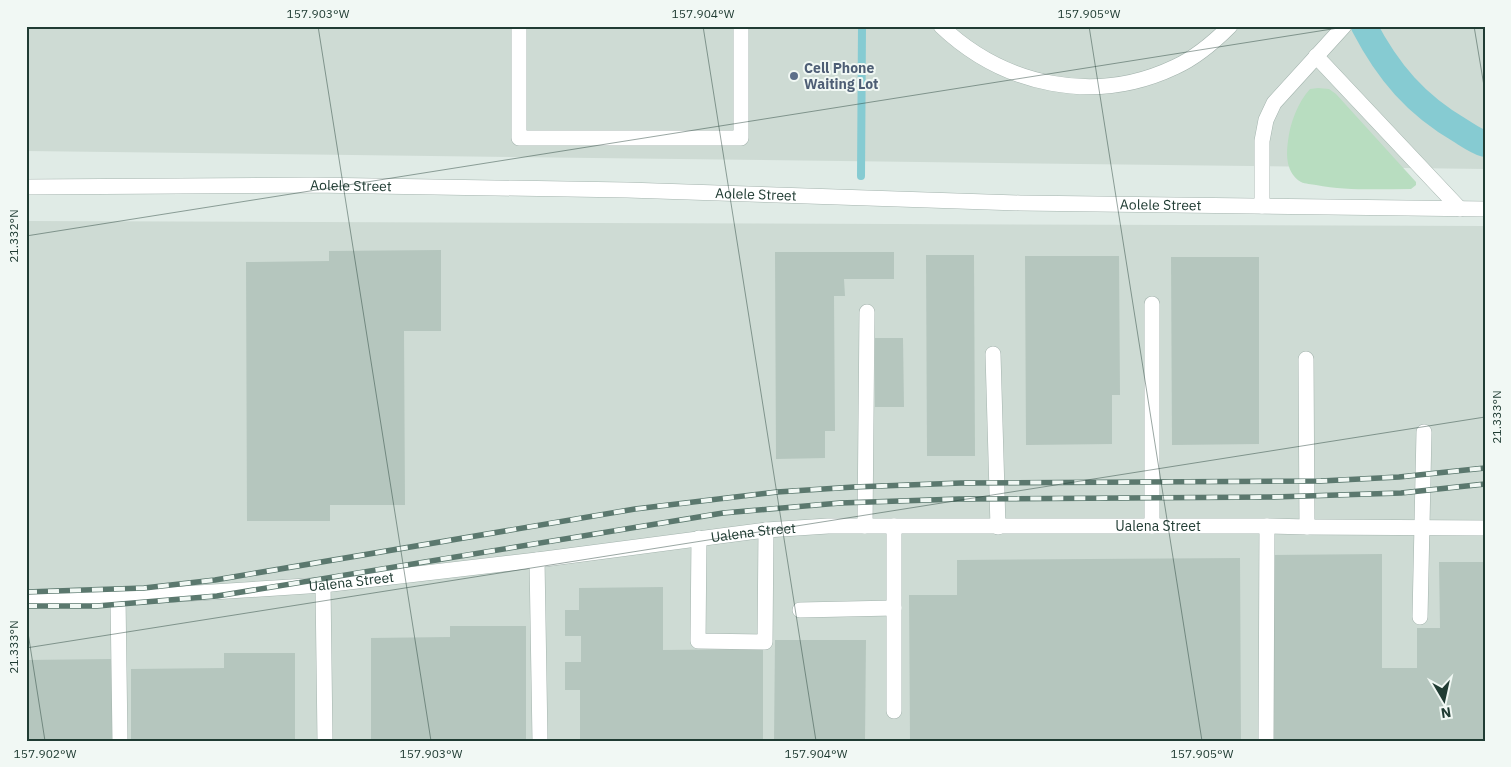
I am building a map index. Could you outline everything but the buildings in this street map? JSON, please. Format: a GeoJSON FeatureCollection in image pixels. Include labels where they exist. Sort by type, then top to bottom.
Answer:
{"type":"FeatureCollection","features":[{"type":"Feature","properties":{"kind":"street"},"geometry":{"type":"LineString","coordinates":[[519,26],[519,138],[741,138],[742,26]]}},
{"type":"Feature","properties":{"kind":"street"},"geometry":{"type":"LineString","coordinates":[[941,26],[965,47],[1002,69],[1049,84],[1078,87],[1105,86],[1152,77],[1176,67],[1198,53],[1230,26]]}},
{"type":"Feature","properties":{"kind":"street"},"geometry":{"type":"LineString","coordinates":[[1262,206],[1262,141],[1266,120],[1274,103],[1342,28]]}},
{"type":"Feature","properties":{"kind":"street"},"geometry":{"type":"LineString","coordinates":[[1316,56],[1460,209]]}},
{"type":"Feature","properties":{"kind":"street","name":"Aolele Street"},"geometry":{"type":"LineString","coordinates":[[26,187],[312,185],[627,190],[1030,203],[1485,209]]}},
{"type":"Feature","properties":{"kind":"street"},"geometry":{"type":"LineString","coordinates":[[1152,304],[1152,526]]}},
{"type":"Feature","properties":{"kind":"street"},"geometry":{"type":"LineString","coordinates":[[865,526],[867,312]]}},
{"type":"Feature","properties":{"kind":"street"},"geometry":{"type":"LineString","coordinates":[[993,354],[998,526]]}},
{"type":"Feature","properties":{"kind":"street"},"geometry":{"type":"LineString","coordinates":[[1306,359],[1307,528]]}},
{"type":"Feature","properties":{"kind":"street"},"geometry":{"type":"LineString","coordinates":[[1420,617],[1424,432]]}},
{"type":"Feature","properties":{"kind":"street","name":"Ualena Street"},"geometry":{"type":"LineString","coordinates":[[26,599],[118,598],[323,585],[537,560],[766,530],[828,526],[1485,528]]}},
{"type":"Feature","properties":{"kind":"street"},"geometry":{"type":"LineString","coordinates":[[894,526],[894,710]]}},
{"type":"Feature","properties":{"kind":"street"},"geometry":{"type":"LineString","coordinates":[[1266,741],[1267,526]]}},
{"type":"Feature","properties":{"kind":"street"},"geometry":{"type":"LineString","coordinates":[[699,538],[698,641],[765,642],[766,530]]}},
{"type":"Feature","properties":{"kind":"street"},"geometry":{"type":"LineString","coordinates":[[537,560],[540,741]]}},
{"type":"Feature","properties":{"kind":"street"},"geometry":{"type":"LineString","coordinates":[[323,585],[325,741]]}},
{"type":"Feature","properties":{"kind":"street"},"geometry":{"type":"LineString","coordinates":[[118,598],[120,741]]}},
{"type":"Feature","properties":{"kind":"street"},"geometry":{"type":"LineString","coordinates":[[800,610],[894,608]]}},
{"type":"Feature","properties":{"kind":"shaded area"},"geometry":{"type":"Polygon","coordinates":[[[26,26],[1485,26],[1485,169],[26,151],[26,26]]]}},
{"type":"Feature","properties":{"kind":"shaded area"},"geometry":{"type":"Polygon","coordinates":[[[26,221],[1485,226],[1485,741],[26,741],[26,221]]]}},
{"type":"Feature","properties":{"kind":"green space"},"geometry":{"type":"Polygon","coordinates":[[[1310,89],[1329,89],[1336,94],[1416,182],[1416,185],[1411,189],[1351,189],[1306,184],[1296,178],[1292,174],[1287,158],[1289,134],[1298,106],[1310,89]]]}},
{"type":"Feature","properties":{"kind":"waterway"},"geometry":{"type":"LineString","coordinates":[[861,176],[862,26]]}},
{"type":"Feature","properties":{"kind":"waterway"},"geometry":{"type":"LineString","coordinates":[[1364,26],[1393,73],[1417,98],[1445,121],[1485,144]]}},
{"type":"Feature","properties":{"kind":"railway"},"geometry":{"type":"LineString","coordinates":[[26,592],[144,588],[215,580],[635,509],[777,492],[961,483],[1321,481],[1399,477],[1485,468]]}},
{"type":"Feature","properties":{"kind":"railway"},"geometry":{"type":"LineString","coordinates":[[26,606],[97,606],[217,596],[723,513],[840,503],[959,499],[1274,497],[1401,493],[1485,484]]}},
{"type":"Feature","properties":{"kind":"place","name":"Cell Phone Waiting Lot"},"geometry":{"type":"Point","coordinates":[794,76]}}]}
